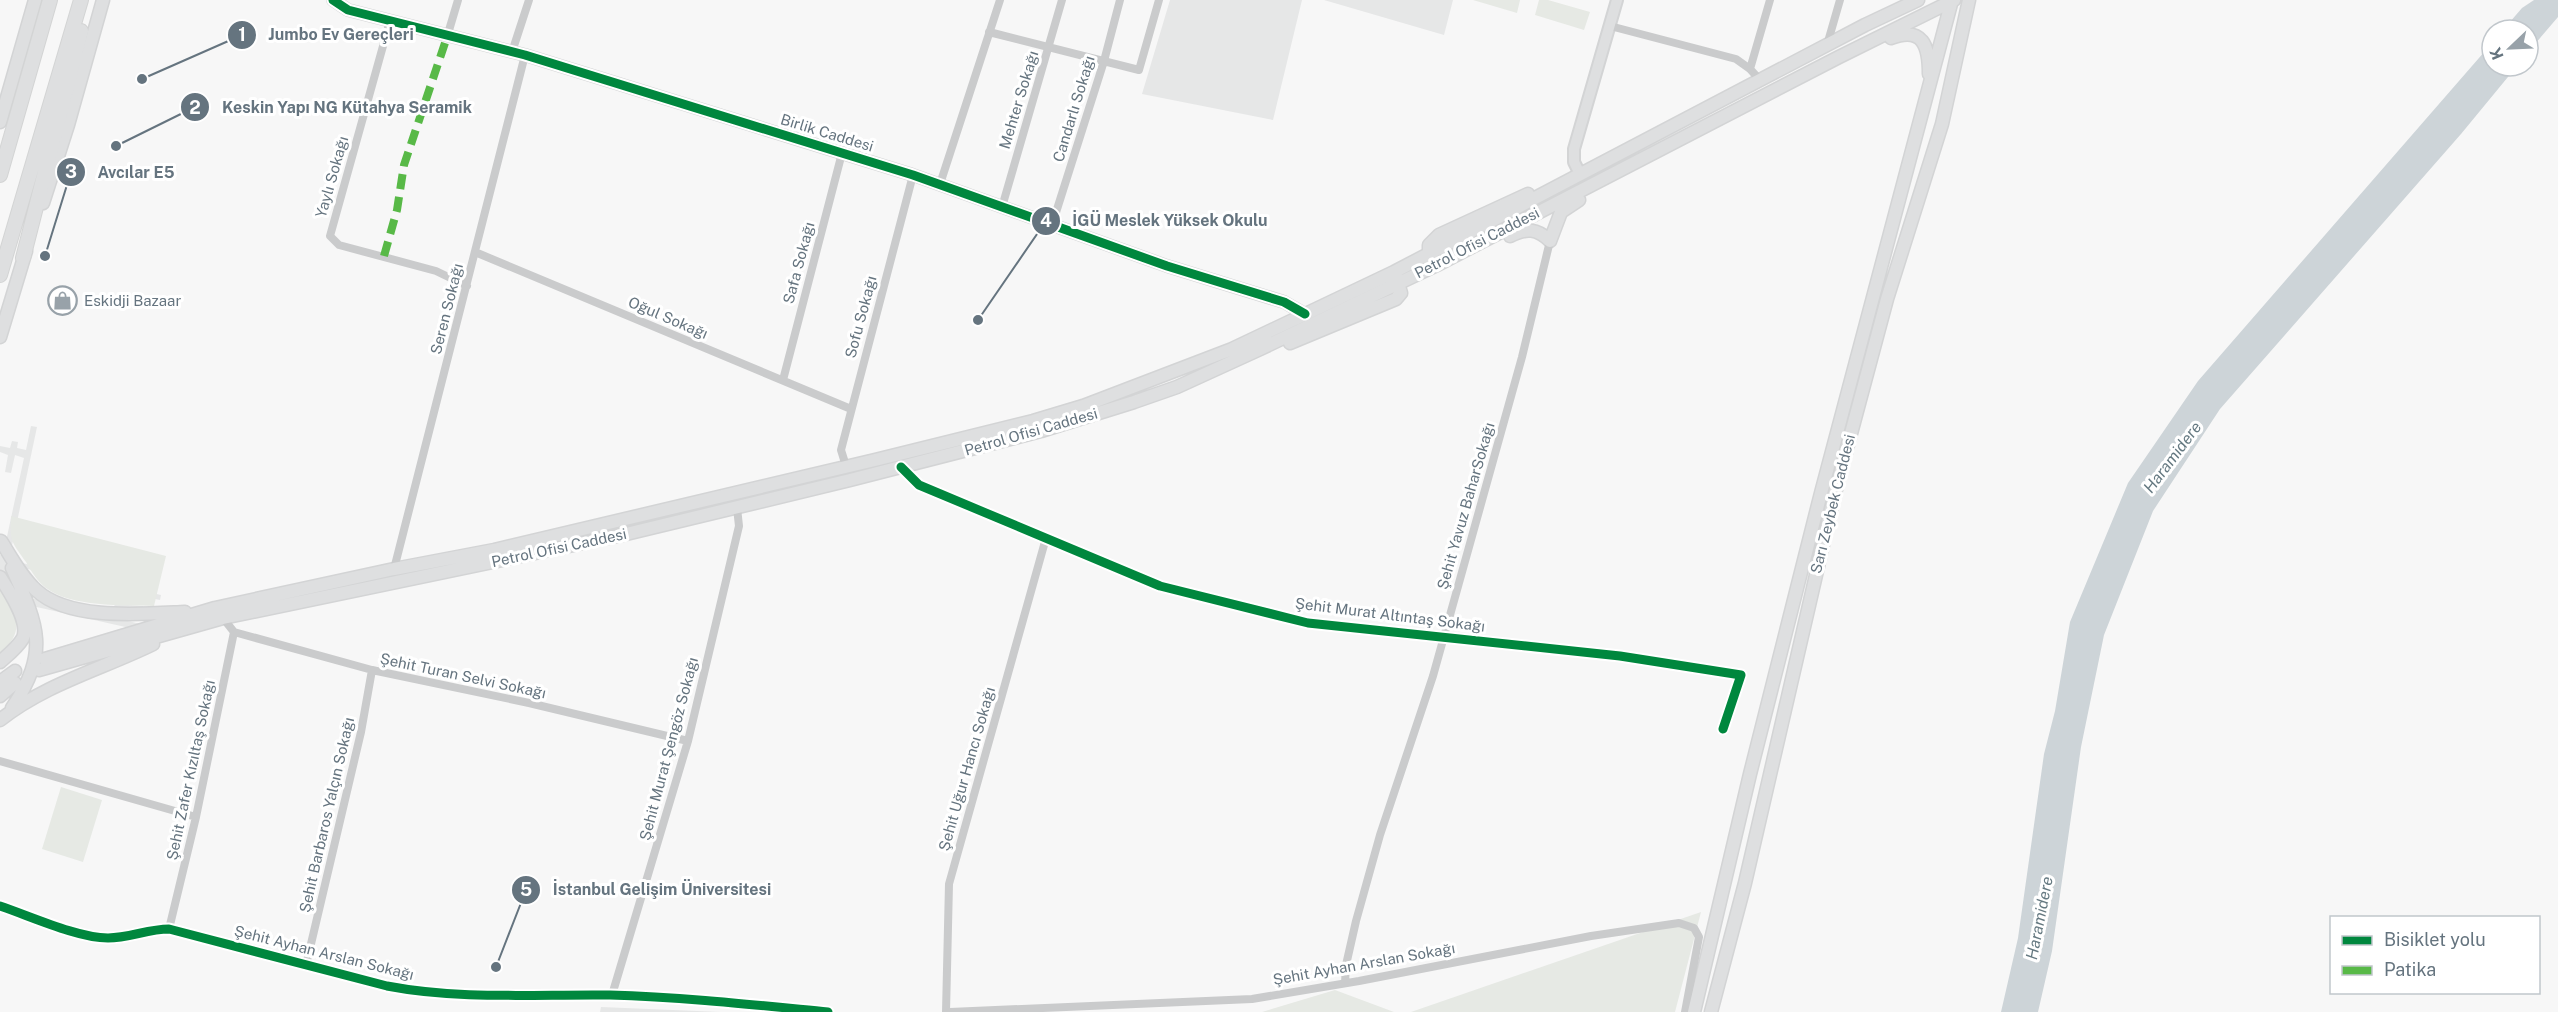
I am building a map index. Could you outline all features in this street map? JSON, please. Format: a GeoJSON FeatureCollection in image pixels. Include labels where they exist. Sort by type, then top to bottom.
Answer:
{"type":"FeatureCollection","features":[{"type":"Feature","properties":{"kind":"highway"},"geometry":{"type":"LineString","coordinates":[[0,175],[50,0]]}},
{"type":"Feature","properties":{"kind":"highway"},"geometry":{"type":"LineString","coordinates":[[0,275],[81,0]]}},
{"type":"Feature","properties":{"kind":"highway"},"geometry":{"type":"LineString","coordinates":[[23,258],[88,0]]}},
{"type":"Feature","properties":{"kind":"main road"},"geometry":{"type":"LineString","coordinates":[[0,122],[34,0]]}},
{"type":"Feature","properties":{"kind":"main road"},"geometry":{"type":"LineString","coordinates":[[0,337],[23,258],[68,125],[103,0]]}},
{"type":"Feature","properties":{"kind":"main road"},"geometry":{"type":"LineString","coordinates":[[1634,162],[1617,177],[1566,207],[1557,220],[1550,241],[1537,231],[1521,230],[1453,265],[1444,267],[1437,265],[1429,254],[1429,245],[1439,235],[1504,204],[1580,174],[1917,0]]}},
{"type":"Feature","properties":{"kind":"main road","name":"Sarı Zeybek Caddesi"},"geometry":{"type":"LineString","coordinates":[[1695,1012],[1750,774],[1821,493],[1952,0]]}},
{"type":"Feature","properties":{"kind":"main road","name":"Petrol Ofisi Caddesi"},"geometry":{"type":"LineString","coordinates":[[1396,277],[1401,293],[1396,299],[1251,359],[1215,370],[1145,398],[1041,431],[737,508],[611,537],[219,613],[189,626],[42,664],[219,613],[394,569],[494,550],[1007,428],[1083,406],[1203,362],[1305,314],[1396,277],[1437,265],[1952,0]]}},
{"type":"Feature","properties":{"kind":"main road","name":"Sarı Zeybek Caddesi"},"geometry":{"type":"LineString","coordinates":[[1711,1012],[1745,883],[1834,497],[1887,299],[1942,123],[1969,0]]}},
{"type":"Feature","properties":{"kind":"main road"},"geometry":{"type":"LineString","coordinates":[[1839,57],[1900,34],[1910,33],[1919,37],[1929,60],[1926,104]]}},
{"type":"Feature","properties":{"kind":"main road","name":"Petrol Ofisi Caddesi"},"geometry":{"type":"LineString","coordinates":[[1396,277],[1429,254]]}},
{"type":"Feature","properties":{"kind":"main road"},"geometry":{"type":"LineString","coordinates":[[846,466],[850,480]]}},
{"type":"Feature","properties":{"kind":"main road"},"geometry":{"type":"LineString","coordinates":[[0,540],[23,575],[37,591],[66,606],[109,614],[219,613]]}},
{"type":"Feature","properties":{"kind":"main road"},"geometry":{"type":"LineString","coordinates":[[0,540],[27,602],[38,637],[38,647],[27,683],[4,717]]}},
{"type":"Feature","properties":{"kind":"main road"},"geometry":{"type":"LineString","coordinates":[[0,577],[15,601],[24,629],[23,638],[0,662]]}},
{"type":"Feature","properties":{"kind":"main road"},"geometry":{"type":"LineString","coordinates":[[4,717],[53,688],[189,626]]}},
{"type":"Feature","properties":{"kind":"main road"},"geometry":{"type":"LineString","coordinates":[[0,682],[15,677],[0,696]]}},
{"type":"Feature","properties":{"kind":"street","name":"Birlik Caddesi"},"geometry":{"type":"LineString","coordinates":[[333,0],[348,10],[525,55],[913,175],[1167,266],[1284,302],[1305,314]]}},
{"type":"Feature","properties":{"kind":"street"},"geometry":{"type":"LineString","coordinates":[[447,36],[458,0]]}},
{"type":"Feature","properties":{"kind":"street"},"geometry":{"type":"LineString","coordinates":[[512,52],[529,0]]}},
{"type":"Feature","properties":{"kind":"street"},"geometry":{"type":"LineString","coordinates":[[940,184],[1000,0]]}},
{"type":"Feature","properties":{"kind":"street","name":"Mehter Sokağı"},"geometry":{"type":"LineString","coordinates":[[1002,207],[1062,0]]}},
{"type":"Feature","properties":{"kind":"street","name":"Candarlı Sokağı"},"geometry":{"type":"LineString","coordinates":[[1052,225],[1104,62],[1120,0]]}},
{"type":"Feature","properties":{"kind":"street"},"geometry":{"type":"LineString","coordinates":[[989,32],[1139,70],[1159,0]]}},
{"type":"Feature","properties":{"kind":"street"},"geometry":{"type":"LineString","coordinates":[[1580,174],[1574,162],[1574,149],[1617,0]]}},
{"type":"Feature","properties":{"kind":"street"},"geometry":{"type":"LineString","coordinates":[[1750,69],[1770,0]]}},
{"type":"Feature","properties":{"kind":"street"},"geometry":{"type":"LineString","coordinates":[[1827,45],[1840,0]]}},
{"type":"Feature","properties":{"kind":"street","name":"Yaylı Sokağı"},"geometry":{"type":"LineString","coordinates":[[390,21],[330,236],[339,244],[436,271],[467,286]]}},
{"type":"Feature","properties":{"kind":"street"},"geometry":{"type":"LineString","coordinates":[[1610,26],[1736,59],[1760,80]]}},
{"type":"Feature","properties":{"kind":"street","name":"Seren Sokağı"},"geometry":{"type":"LineString","coordinates":[[394,569],[525,55]]}},
{"type":"Feature","properties":{"kind":"street","name":"Safa Sokağı"},"geometry":{"type":"LineString","coordinates":[[783,380],[842,153]]}},
{"type":"Feature","properties":{"kind":"street","name":"Sofu Sokağı"},"geometry":{"type":"LineString","coordinates":[[846,466],[841,450],[913,175]]}},
{"type":"Feature","properties":{"kind":"street","name":"Şehit Yavuz BaharSokağı"},"geometry":{"type":"LineString","coordinates":[[1345,984],[1346,965],[1365,888],[1443,637],[1522,357],[1550,241]]}},
{"type":"Feature","properties":{"kind":"street","name":"Oğul Sokağı"},"geometry":{"type":"LineString","coordinates":[[475,252],[851,409]]}},
{"type":"Feature","properties":{"kind":"street","name":"Şehit Murat Altıntaş Sokağı"},"geometry":{"type":"LineString","coordinates":[[901,467],[919,485],[1160,586],[1279,617],[1308,623],[1620,656],[1741,675],[1723,729]]}},
{"type":"Feature","properties":{"kind":"street","name":"Şehit Murat Şengöz Sokağı"},"geometry":{"type":"LineString","coordinates":[[612,995],[688,741],[739,526],[737,508]]}},
{"type":"Feature","properties":{"kind":"street","name":"Şehit Uğur Hancı Sokağı"},"geometry":{"type":"LineString","coordinates":[[948,1012],[949,884],[1046,538]]}},
{"type":"Feature","properties":{"kind":"street"},"geometry":{"type":"LineString","coordinates":[[219,613],[234,633]]}},
{"type":"Feature","properties":{"kind":"street","name":"Şehit Turan Selvi Sokağı"},"geometry":{"type":"LineString","coordinates":[[234,633],[372,670],[529,703],[688,741]]}},
{"type":"Feature","properties":{"kind":"street","name":"Şehit Zafer Kızıltaş Sokağı"},"geometry":{"type":"LineString","coordinates":[[168,930],[196,817],[234,633]]}},
{"type":"Feature","properties":{"kind":"street","name":"Şehit Barbaros Yalçın Sokağı"},"geometry":{"type":"LineString","coordinates":[[306,966],[361,732],[372,670]]}},
{"type":"Feature","properties":{"kind":"street"},"geometry":{"type":"LineString","coordinates":[[0,761],[196,817]]}},
{"type":"Feature","properties":{"kind":"street","name":"Şehit Ayhan Arslan Sokağı"},"geometry":{"type":"LineString","coordinates":[[0,906],[100,938],[112,938],[154,929],[168,930],[306,966],[420,992],[612,995],[828,1012]]}},
{"type":"Feature","properties":{"kind":"street","name":"Şehit Ayhan Arslan Sokağı"},"geometry":{"type":"LineString","coordinates":[[948,1012],[1252,999],[1345,984],[1580,938],[1679,923],[1694,928],[1699,937],[1685,1012]]}},
{"type":"Feature","properties":{"kind":"shaded area"},"geometry":{"type":"Polygon","coordinates":[[[1170,0],[1302,0],[1273,120],[1142,94],[1170,0]]]}},
{"type":"Feature","properties":{"kind":"shaded area"},"geometry":{"type":"Polygon","coordinates":[[[1324,0],[1453,0],[1444,35],[1324,0]]]}},
{"type":"Feature","properties":{"kind":"shaded area"},"geometry":{"type":"Polygon","coordinates":[[[1473,0],[1520,0],[1517,13],[1473,0]]]}},
{"type":"Feature","properties":{"kind":"shaded area"},"geometry":{"type":"Polygon","coordinates":[[[1539,0],[1548,0],[1590,12],[1584,30],[1535,15],[1539,0]]]}},
{"type":"Feature","properties":{"kind":"shaded area"},"geometry":{"type":"Polygon","coordinates":[[[31,426],[37,427],[9,560],[161,595],[160,600],[130,594],[128,605],[143,606],[145,610],[126,612],[124,620],[153,627],[152,633],[1,599],[0,603],[0,555],[3,555],[24,458],[15,455],[11,473],[5,472],[8,455],[0,452],[0,446],[10,448],[12,441],[18,442],[17,448],[26,450],[31,426]],[[24,568],[18,595],[118,619],[114,608],[115,602],[123,593],[24,568]]]}},
{"type":"Feature","properties":{"kind":"shaded area"},"geometry":{"type":"Polygon","coordinates":[[[11,516],[166,556],[154,606],[83,602],[69,599],[46,588],[14,545],[11,536],[11,516]]]}},
{"type":"Feature","properties":{"kind":"shaded area"},"geometry":{"type":"Polygon","coordinates":[[[0,588],[11,606],[16,629],[14,637],[0,653],[0,588]]]}},
{"type":"Feature","properties":{"kind":"shaded area"},"geometry":{"type":"Polygon","coordinates":[[[61,787],[102,800],[83,862],[42,849],[61,787]]]}},
{"type":"Feature","properties":{"kind":"shaded area"},"geometry":{"type":"Polygon","coordinates":[[[1701,912],[1675,1012],[1411,1012],[1701,912]]]}},
{"type":"Feature","properties":{"kind":"shaded area"},"geometry":{"type":"Polygon","coordinates":[[[1335,990],[1394,1012],[1262,1012],[1335,990]]]}},
{"type":"Feature","properties":{"kind":"shaded area"},"geometry":{"type":"Polygon","coordinates":[[[601,1007],[721,1012],[600,1012],[601,1007]]]}},
{"type":"Feature","properties":{"kind":"water"},"geometry":{"type":"Polygon","coordinates":[[[2534,0],[2558,0],[2558,17],[2540,38],[2540,18],[2513,18],[2522,8],[2534,0]]]}},
{"type":"Feature","properties":{"kind":"water","name":"Haramidere"},"geometry":{"type":"Polygon","coordinates":[[[2480,57],[2480,78],[2507,78],[2461,134],[2220,409],[2153,511],[2104,635],[2081,747],[2052,951],[2038,1012],[2001,1012],[2018,938],[2044,754],[2055,711],[2070,622],[2128,483],[2198,381],[2480,57]]]}},
{"type":"Feature","properties":{"kind":"marked path"},"geometry":{"type":"LineString","coordinates":[[384,256],[397,210],[404,165],[447,37]]}},
{"type":"Feature","properties":{"kind":"cycle path"},"geometry":{"type":"LineString","coordinates":[[333,0],[348,10],[525,55],[913,175],[1167,266],[1284,302],[1305,314]]}},
{"type":"Feature","properties":{"kind":"cycle path"},"geometry":{"type":"LineString","coordinates":[[901,467],[919,485],[1160,586],[1308,623],[1620,656],[1741,675],[1723,729]]}},
{"type":"Feature","properties":{"kind":"cycle path"},"geometry":{"type":"LineString","coordinates":[[0,906],[54,926],[96,937],[116,938],[169,929],[387,986],[415,990],[470,995],[637,996],[828,1012]]}},
{"type":"Feature","properties":{"kind":"place","name":"Jumbo Ev Gereçleri"},"geometry":{"type":"Point","coordinates":[142,79]}},
{"type":"Feature","properties":{"kind":"place","name":"Keskin Yapı NG Kütahya Seramik"},"geometry":{"type":"Point","coordinates":[116,146]}},
{"type":"Feature","properties":{"kind":"place","name":"Avcılar E5"},"geometry":{"type":"Point","coordinates":[45,256]}},
{"type":"Feature","properties":{"kind":"place","name":"Eskidji Bazaar"},"geometry":{"type":"Point","coordinates":[63,301]}},
{"type":"Feature","properties":{"kind":"place","name":"İGÜ Meslek Yüksek Okulu"},"geometry":{"type":"Point","coordinates":[978,320]}},
{"type":"Feature","properties":{"kind":"place","name":"İstanbul Gelişim Üniversitesi"},"geometry":{"type":"Point","coordinates":[496,967]}}]}
